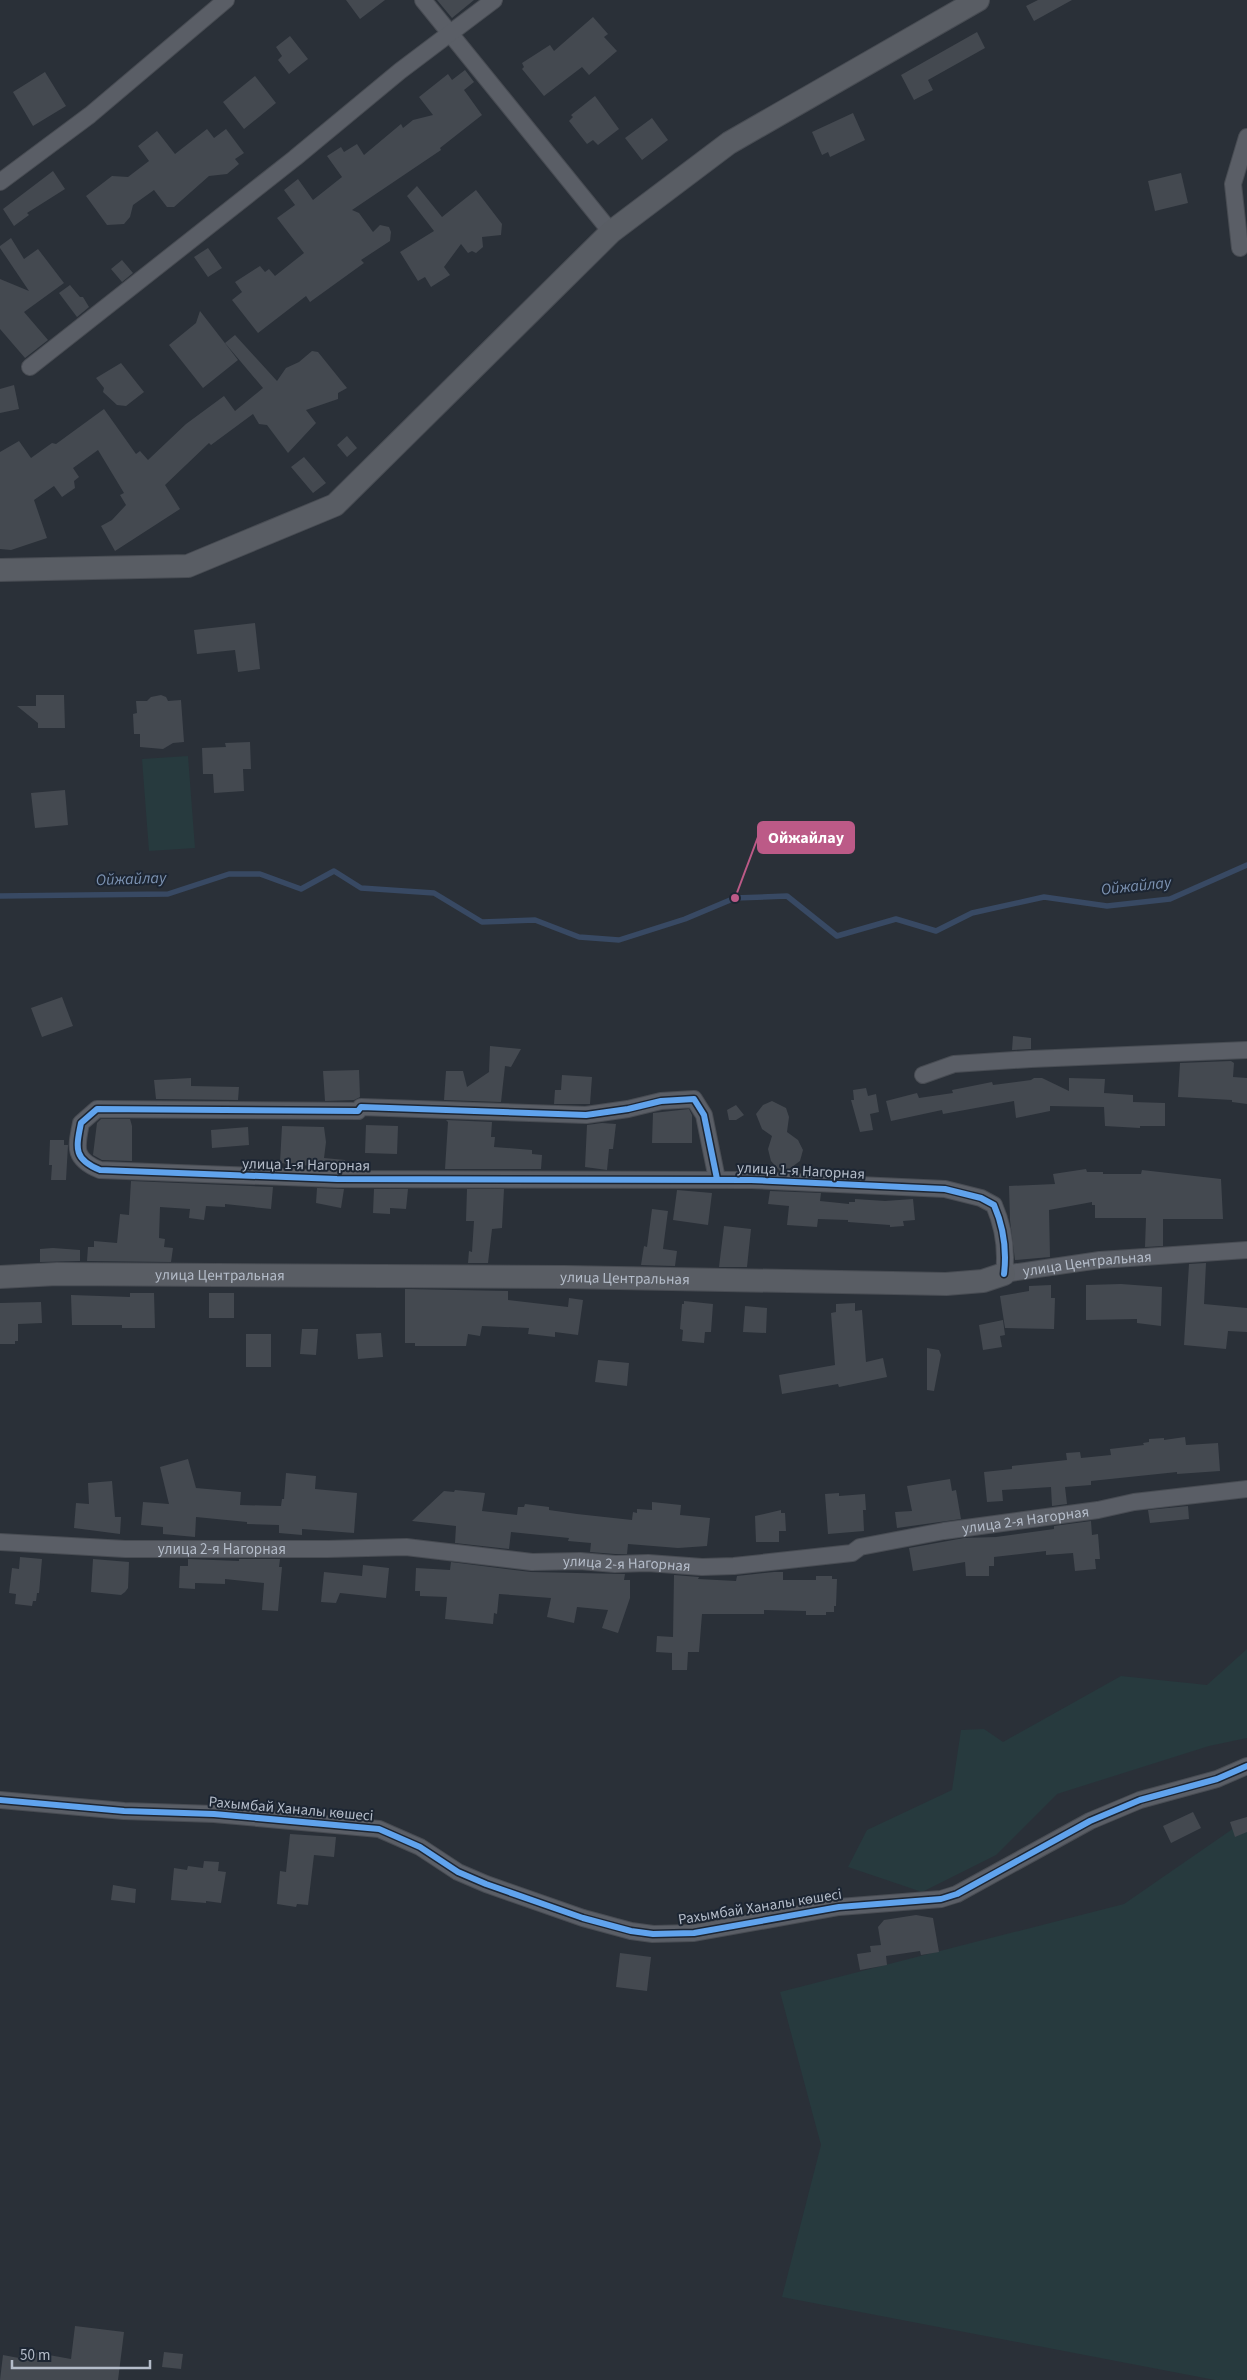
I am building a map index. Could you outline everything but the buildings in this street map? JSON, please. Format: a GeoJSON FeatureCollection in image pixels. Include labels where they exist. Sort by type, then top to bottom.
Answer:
{"type":"FeatureCollection","features":[{"type":"Feature","properties":{"kind":"street"},"geometry":{"type":"LineString","coordinates":[[0,182],[90,115],[226,0]]}},
{"type":"Feature","properties":{"kind":"street"},"geometry":{"type":"LineString","coordinates":[[423,0],[611,232]]}},
{"type":"Feature","properties":{"kind":"street"},"geometry":{"type":"LineString","coordinates":[[30,367],[295,158],[400,71],[494,0]]}},
{"type":"Feature","properties":{"kind":"street"},"geometry":{"type":"LineString","coordinates":[[0,570],[188,566],[336,505],[611,232],[728,143],[978,0]]}},
{"type":"Feature","properties":{"kind":"street"},"geometry":{"type":"LineString","coordinates":[[1240,248],[1234,184],[1247,137]]}},
{"type":"Feature","properties":{"kind":"street"},"geometry":{"type":"LineString","coordinates":[[923,1075],[954,1064],[1031,1058],[1247,1050]]}},
{"type":"Feature","properties":{"kind":"street","name":"улица 1-я Нагорная"},"geometry":{"type":"LineString","coordinates":[[717,1179],[704,1115],[694,1099],[674,1100],[586,1115],[361,1107],[358,1111],[107,1108],[91,1112],[81,1122],[77,1147],[80,1158],[86,1165],[100,1170],[337,1179],[717,1179],[945,1189],[982,1198],[994,1205],[1005,1236],[1004,1274]]}},
{"type":"Feature","properties":{"kind":"street","name":"улица Центральная"},"geometry":{"type":"LineString","coordinates":[[0,1277],[57,1274],[407,1275],[946,1284],[983,1281],[1004,1274],[1100,1260],[1247,1250]]}},
{"type":"Feature","properties":{"kind":"street","name":"улица 2-я Нагорная"},"geometry":{"type":"LineString","coordinates":[[0,1542],[125,1549],[406,1547],[532,1562],[580,1560],[615,1564],[648,1563],[702,1567],[734,1566],[852,1553],[860,1547],[944,1531],[1098,1510],[1134,1502],[1247,1489]]}},
{"type":"Feature","properties":{"kind":"street","name":"Рахымбай Ханалы көшесі"},"geometry":{"type":"LineString","coordinates":[[0,1800],[132,1811],[230,1815],[378,1829],[420,1847],[458,1872],[486,1884],[583,1918],[631,1931],[653,1934],[694,1934],[839,1907],[941,1899],[957,1894],[1090,1821],[1140,1800],[1217,1779],[1247,1766]]}},
{"type":"Feature","properties":{"kind":"green space"},"geometry":{"type":"Polygon","coordinates":[[[188,756],[195,848],[149,851],[142,759],[188,756]]]}},
{"type":"Feature","properties":{"kind":"green space"},"geometry":{"type":"Polygon","coordinates":[[[1247,1649],[1247,1738],[1209,1746],[1057,1794],[996,1855],[922,1892],[848,1867],[867,1830],[952,1790],[961,1730],[984,1729],[1003,1742],[1121,1676],[1207,1685],[1247,1649]]]}},
{"type":"Feature","properties":{"kind":"green space"},"geometry":{"type":"Polygon","coordinates":[[[1247,1819],[1247,2380],[1215,2380],[782,2297],[821,2145],[780,1992],[1124,1904],[1247,1819]]]}},
{"type":"Feature","properties":{"kind":"waterway","name":"Ойжайлау"},"geometry":{"type":"LineString","coordinates":[[0,896],[168,894],[229,874],[260,874],[301,889],[334,871],[361,888],[434,893],[482,922],[535,920],[579,937],[619,940],[685,919],[735,898],[787,896],[837,936],[896,919],[936,931],[972,913],[1044,897],[1107,906],[1170,899],[1247,865]]}},
{"type":"Feature","properties":{"kind":"cycle path"},"geometry":{"type":"LineString","coordinates":[[717,1179],[704,1115],[694,1099],[661,1101],[628,1109],[586,1115],[361,1107],[358,1111],[97,1109],[81,1123],[78,1139],[78,1152],[81,1157],[85,1162],[100,1170],[337,1179],[751,1180],[945,1189],[981,1198],[994,1205],[1004,1239],[1004,1274]]}},
{"type":"Feature","properties":{"kind":"cycle path"},"geometry":{"type":"LineString","coordinates":[[0,1800],[124,1811],[214,1814],[379,1829],[420,1847],[458,1872],[486,1884],[583,1918],[631,1931],[653,1934],[694,1933],[839,1907],[941,1899],[957,1894],[1090,1821],[1140,1800],[1217,1779],[1247,1766]]}},
{"type":"Feature","properties":{"kind":"place","name":"Ойжайлау"},"geometry":{"type":"Point","coordinates":[735,898]}}]}
